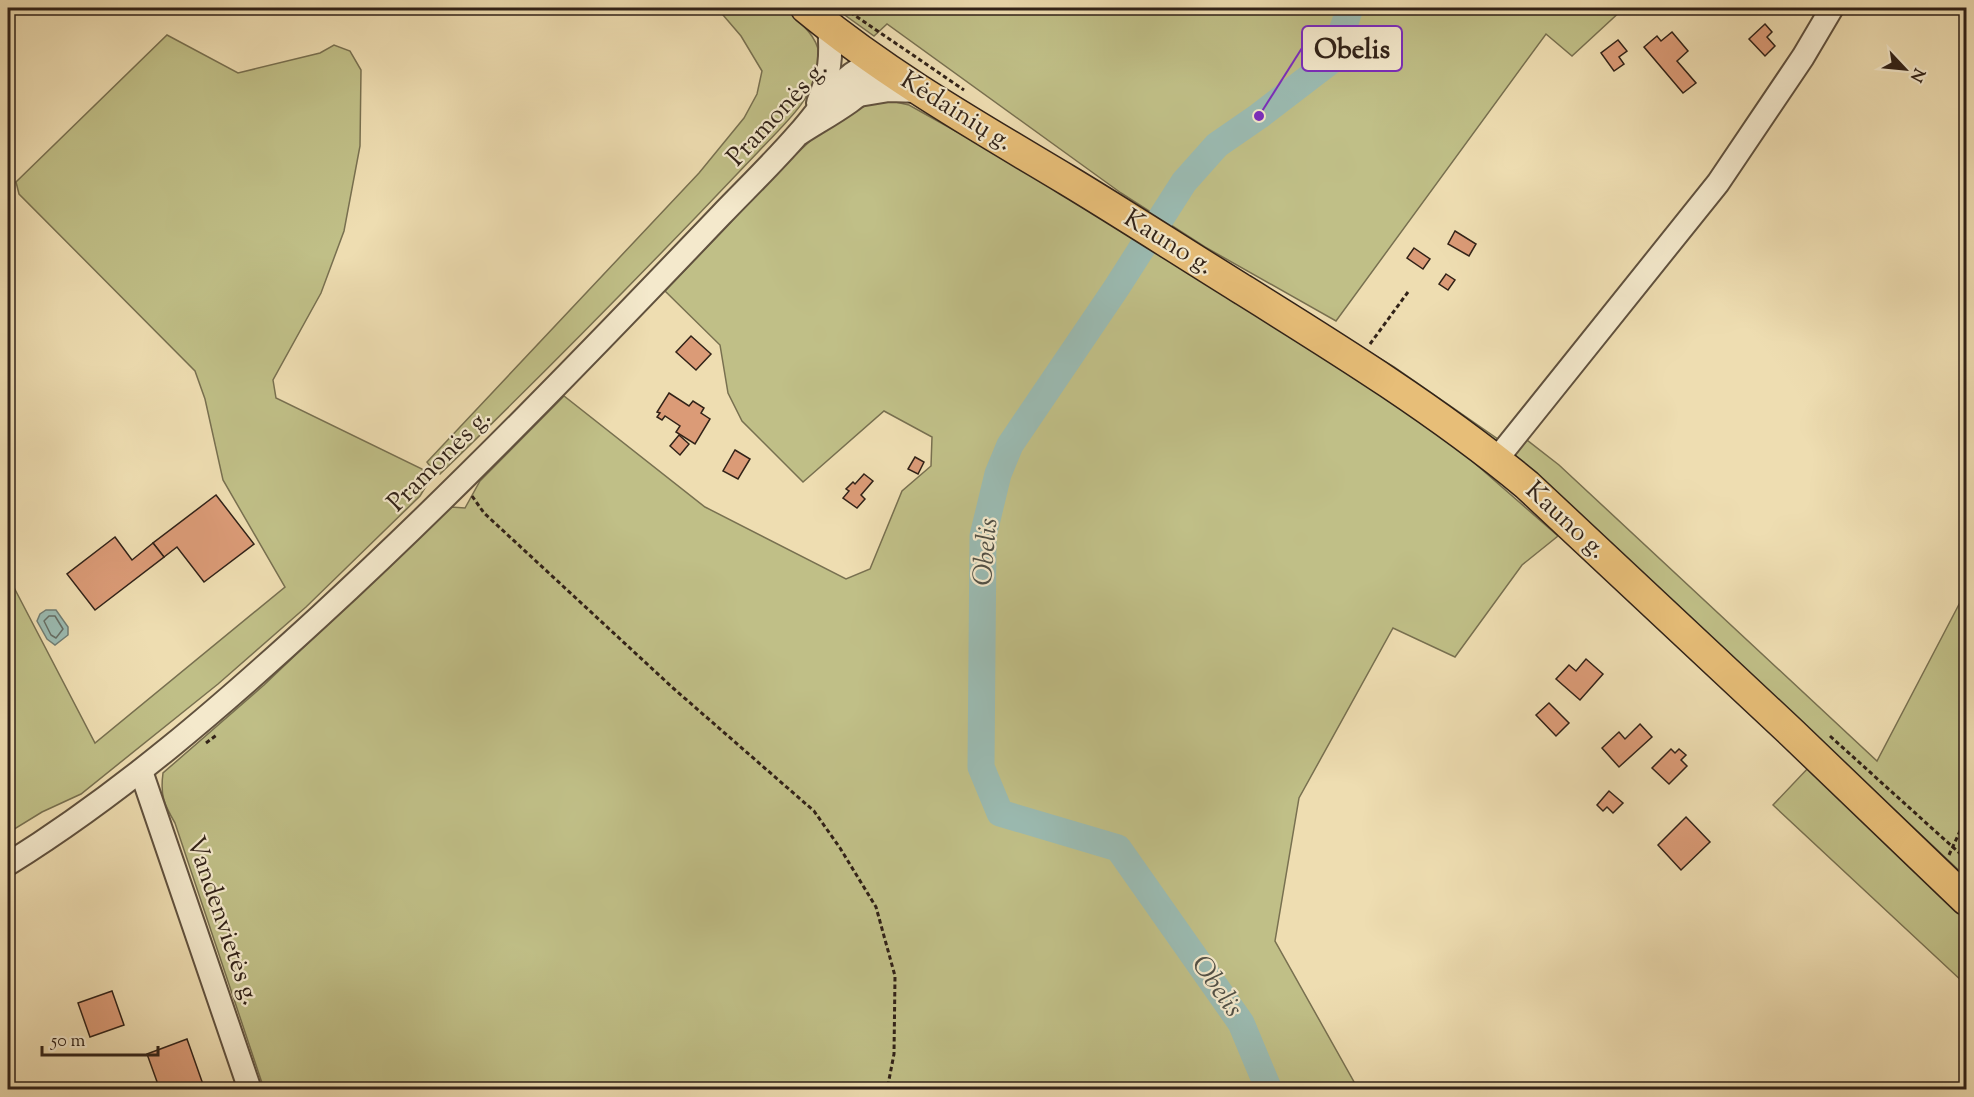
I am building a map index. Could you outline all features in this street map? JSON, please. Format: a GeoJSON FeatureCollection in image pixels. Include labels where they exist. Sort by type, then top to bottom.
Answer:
{"type":"FeatureCollection","features":[{"type":"Feature","properties":{"kind":"main road","name":"Kėdainių g."},"geometry":{"type":"LineString","coordinates":[[817,17],[920,91],[1112,207]]}},
{"type":"Feature","properties":{"kind":"main road","name":"Kauno g."},"geometry":{"type":"LineString","coordinates":[[1112,207],[1357,360],[1527,485],[1966,900]]}},
{"type":"Feature","properties":{"kind":"street"},"geometry":{"type":"LineString","coordinates":[[1496,460],[1718,183],[1803,57],[1832,8]]}},
{"type":"Feature","properties":{"kind":"street"},"geometry":{"type":"LineString","coordinates":[[805,126],[826,85],[830,64],[831,54],[817,17]]}},
{"type":"Feature","properties":{"kind":"street"},"geometry":{"type":"LineString","coordinates":[[805,126],[859,94],[871,83],[877,73],[877,62]]}},
{"type":"Feature","properties":{"kind":"street","name":"Pramonės g."},"geometry":{"type":"LineString","coordinates":[[8,864],[76,819],[141,771],[247,683],[462,482],[805,126],[833,93],[864,65],[877,62]]}},
{"type":"Feature","properties":{"kind":"street"},"geometry":{"type":"LineString","coordinates":[[859,94],[889,90],[920,91]]}},
{"type":"Feature","properties":{"kind":"street","name":"Vandenvietės g."},"geometry":{"type":"LineString","coordinates":[[141,771],[250,1089]]}},
{"type":"Feature","properties":{"kind":"path"},"geometry":{"type":"LineString","coordinates":[[1357,360],[1408,292]]}},
{"type":"Feature","properties":{"kind":"path"},"geometry":{"type":"LineString","coordinates":[[462,482],[484,513],[673,688],[814,811],[840,848],[876,907],[895,976],[894,1054],[887,1089]]}},
{"type":"Feature","properties":{"kind":"path"},"geometry":{"type":"LineString","coordinates":[[1939,875],[1966,818]]}},
{"type":"Feature","properties":{"kind":"shaded area"},"geometry":{"type":"Polygon","coordinates":[[[717,8],[785,8],[810,34],[818,49],[819,67],[810,91],[786,123],[696,217],[440,474],[427,462],[699,173],[744,118],[757,94],[762,71],[741,36],[717,8]]]}},
{"type":"Feature","properties":{"kind":"shaded area"},"geometry":{"type":"Polygon","coordinates":[[[835,8],[1624,8],[1572,56],[1546,34],[1336,321],[1205,247],[1121,193],[887,24],[874,36],[835,8]]]}},
{"type":"Feature","properties":{"kind":"shaded area"},"geometry":{"type":"Polygon","coordinates":[[[167,35],[238,73],[320,53],[334,45],[350,51],[361,70],[360,146],[344,231],[321,293],[273,380],[276,398],[422,469],[428,483],[420,496],[306,607],[218,684],[81,794],[42,812],[8,833],[8,576],[95,743],[285,587],[223,480],[205,399],[195,371],[19,194],[16,182],[167,35]]]}},
{"type":"Feature","properties":{"kind":"shaded area"},"geometry":{"type":"Polygon","coordinates":[[[882,99],[909,105],[1107,216],[1431,425],[1558,536],[1522,565],[1455,657],[1393,628],[1299,798],[1275,941],[1358,1089],[264,1089],[175,823],[164,800],[163,773],[264,685],[451,507],[465,508],[480,481],[564,396],[705,507],[846,579],[870,569],[902,491],[931,466],[932,437],[884,411],[803,482],[742,421],[728,393],[720,345],[665,291],[790,160],[828,124],[861,104],[882,99]]]}},
{"type":"Feature","properties":{"kind":"shaded area"},"geometry":{"type":"Polygon","coordinates":[[[1331,329],[1394,367],[1508,446],[1518,433],[1559,465],[1877,761],[1966,591],[1966,877],[1800,721],[1482,436],[1331,329]]]}},
{"type":"Feature","properties":{"kind":"shaded area"},"geometry":{"type":"Polygon","coordinates":[[[1810,766],[1966,913],[1966,1008],[1964,983],[1773,805],[1810,766]]]}},
{"type":"Feature","properties":{"kind":"water"},"geometry":{"type":"Polygon","coordinates":[[[46,610],[56,610],[68,627],[68,635],[55,645],[47,639],[37,621],[40,614],[46,610]]]}},
{"type":"Feature","properties":{"kind":"building"},"geometry":{"type":"Polygon","coordinates":[[[1765,24],[1772,32],[1767,37],[1775,46],[1765,56],[1749,39],[1765,24]]]}},
{"type":"Feature","properties":{"kind":"building"},"geometry":{"type":"Polygon","coordinates":[[[1672,32],[1688,51],[1677,61],[1696,83],[1683,93],[1644,47],[1657,36],[1661,41],[1672,32]]]}},
{"type":"Feature","properties":{"kind":"building"},"geometry":{"type":"Polygon","coordinates":[[[1618,40],[1627,51],[1619,57],[1624,64],[1614,71],[1601,53],[1618,40]]]}},
{"type":"Feature","properties":{"kind":"building"},"geometry":{"type":"Polygon","coordinates":[[[1455,231],[1476,244],[1469,256],[1448,244],[1455,231]]]}},
{"type":"Feature","properties":{"kind":"building"},"geometry":{"type":"Polygon","coordinates":[[[1414,248],[1430,259],[1423,269],[1407,258],[1414,248]]]}},
{"type":"Feature","properties":{"kind":"building"},"geometry":{"type":"Polygon","coordinates":[[[1446,274],[1455,280],[1448,290],[1439,284],[1446,274]]]}},
{"type":"Feature","properties":{"kind":"building"},"geometry":{"type":"Polygon","coordinates":[[[691,336],[711,354],[696,370],[676,352],[691,336]]]}},
{"type":"Feature","properties":{"kind":"building"},"geometry":{"type":"Polygon","coordinates":[[[669,393],[689,406],[693,401],[704,408],[701,413],[710,419],[695,444],[676,432],[680,426],[665,416],[662,420],[657,417],[660,413],[657,412],[669,393]]]}},
{"type":"Feature","properties":{"kind":"building"},"geometry":{"type":"Polygon","coordinates":[[[679,435],[689,444],[680,455],[670,446],[679,435]]]}},
{"type":"Feature","properties":{"kind":"building"},"geometry":{"type":"Polygon","coordinates":[[[735,450],[750,459],[738,479],[723,471],[735,450]]]}},
{"type":"Feature","properties":{"kind":"building"},"geometry":{"type":"Polygon","coordinates":[[[915,457],[924,462],[918,474],[908,469],[915,457]]]}},
{"type":"Feature","properties":{"kind":"building"},"geometry":{"type":"Polygon","coordinates":[[[864,474],[873,481],[861,495],[865,499],[857,508],[843,498],[849,491],[846,489],[853,482],[855,484],[864,474]]]}},
{"type":"Feature","properties":{"kind":"building"},"geometry":{"type":"Polygon","coordinates":[[[216,495],[254,544],[204,582],[177,547],[164,557],[153,543],[216,495]]]}},
{"type":"Feature","properties":{"kind":"building"},"geometry":{"type":"Polygon","coordinates":[[[115,537],[132,560],[153,543],[164,557],[95,610],[67,574],[115,537]]]}},
{"type":"Feature","properties":{"kind":"building"},"geometry":{"type":"Polygon","coordinates":[[[1586,659],[1603,674],[1580,700],[1556,679],[1569,665],[1576,671],[1586,659]]]}},
{"type":"Feature","properties":{"kind":"building"},"geometry":{"type":"Polygon","coordinates":[[[1549,703],[1569,723],[1556,736],[1536,715],[1549,703]]]}},
{"type":"Feature","properties":{"kind":"building"},"geometry":{"type":"Polygon","coordinates":[[[1640,724],[1652,737],[1619,767],[1602,748],[1619,732],[1625,739],[1640,724]]]}},
{"type":"Feature","properties":{"kind":"building"},"geometry":{"type":"Polygon","coordinates":[[[1671,749],[1675,753],[1679,749],[1686,755],[1681,760],[1687,766],[1669,784],[1652,768],[1671,749]]]}},
{"type":"Feature","properties":{"kind":"building"},"geometry":{"type":"Polygon","coordinates":[[[1609,791],[1623,803],[1613,813],[1607,807],[1603,811],[1597,805],[1609,791]]]}},
{"type":"Feature","properties":{"kind":"building"},"geometry":{"type":"Polygon","coordinates":[[[1686,817],[1710,842],[1681,870],[1658,845],[1686,817]]]}},
{"type":"Feature","properties":{"kind":"building"},"geometry":{"type":"Polygon","coordinates":[[[112,991],[124,1025],[90,1037],[78,1003],[112,991]]]}},
{"type":"Feature","properties":{"kind":"building"},"geometry":{"type":"Polygon","coordinates":[[[187,1039],[205,1090],[160,1090],[147,1054],[187,1039]]]}},
{"type":"Feature","properties":{"kind":"waterway","name":"Obelis"},"geometry":{"type":"LineString","coordinates":[[1269,1090],[1241,1023],[1118,848],[1000,813],[981,767],[983,536],[998,474],[1010,445],[1117,287],[1184,182],[1217,145],[1332,60],[1350,8]]}},
{"type":"Feature","properties":{"kind":"place","name":"Obelis"},"geometry":{"type":"Point","coordinates":[1259,116]}}]}
